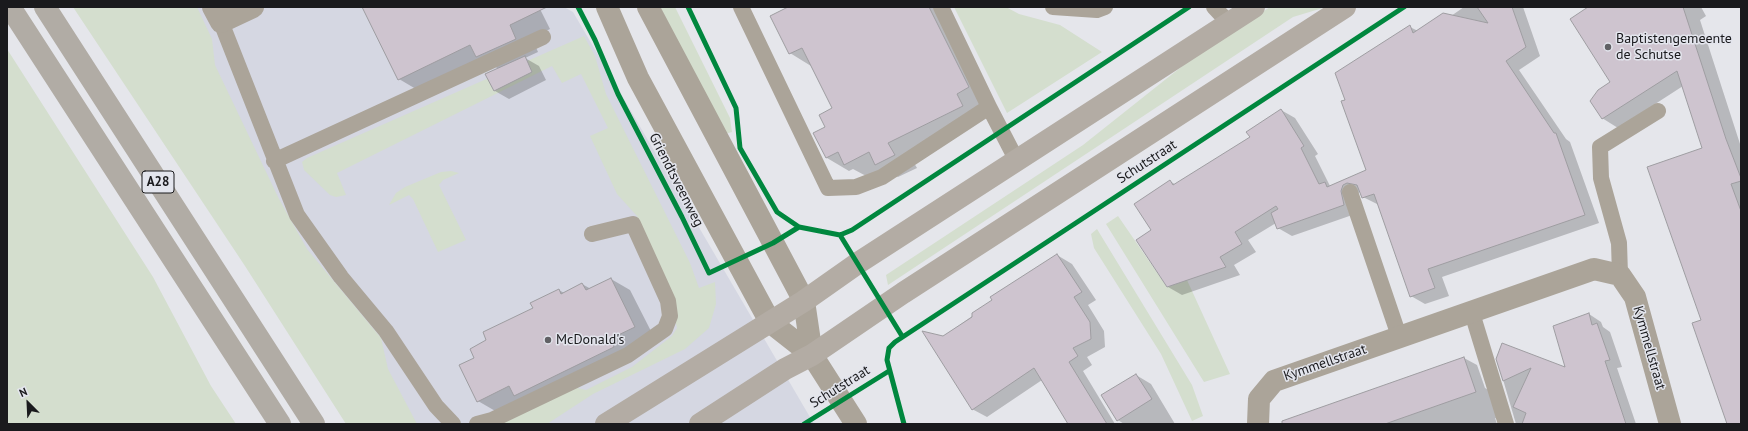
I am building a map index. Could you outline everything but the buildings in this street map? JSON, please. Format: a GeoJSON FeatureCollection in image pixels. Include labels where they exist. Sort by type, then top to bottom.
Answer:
{"type":"FeatureCollection","features":[{"type":"Feature","properties":{"kind":"highway","name":"A28"},"geometry":{"type":"LineString","coordinates":[[10,7],[280,424]]}},
{"type":"Feature","properties":{"kind":"highway","name":"A28"},"geometry":{"type":"LineString","coordinates":[[45,7],[314,424]]}},
{"type":"Feature","properties":{"kind":"main road"},"geometry":{"type":"LineString","coordinates":[[606,424],[804,301],[858,263],[1254,7]]}},
{"type":"Feature","properties":{"kind":"main road","name":"Schutstraat"},"geometry":{"type":"LineString","coordinates":[[700,424],[785,369],[812,355],[903,293],[1345,7]]}},
{"type":"Feature","properties":{"kind":"street"},"geometry":{"type":"LineString","coordinates":[[217,15],[253,7]]}},
{"type":"Feature","properties":{"kind":"street","name":"Griendtsveenweg"},"geometry":{"type":"LineString","coordinates":[[608,7],[638,78],[770,322]]}},
{"type":"Feature","properties":{"kind":"street"},"geometry":{"type":"LineString","coordinates":[[648,7],[804,301],[812,355]]}},
{"type":"Feature","properties":{"kind":"street","name":"Kymmellstraat"},"geometry":{"type":"LineString","coordinates":[[1258,424],[1259,399],[1274,381],[1399,336],[1472,313],[1594,269],[1620,275],[1635,297],[1670,424]]}},
{"type":"Feature","properties":{"kind":"street"},"geometry":{"type":"LineString","coordinates":[[770,322],[812,355],[856,424]]}},
{"type":"Feature","properties":{"kind":"lane"},"geometry":{"type":"LineString","coordinates":[[741,7],[828,188],[856,187],[882,177],[989,107]]}},
{"type":"Feature","properties":{"kind":"lane"},"geometry":{"type":"LineString","coordinates":[[941,7],[989,107],[1017,161]]}},
{"type":"Feature","properties":{"kind":"lane"},"geometry":{"type":"LineString","coordinates":[[1053,7],[1097,10],[1105,7]]}},
{"type":"Feature","properties":{"kind":"lane"},"geometry":{"type":"LineString","coordinates":[[1214,7],[1229,23]]}},
{"type":"Feature","properties":{"kind":"lane"},"geometry":{"type":"LineString","coordinates":[[217,15],[274,161],[297,215],[341,277],[386,331],[436,406],[452,424]]}},
{"type":"Feature","properties":{"kind":"lane"},"geometry":{"type":"LineString","coordinates":[[274,161],[544,37]]}},
{"type":"Feature","properties":{"kind":"lane"},"geometry":{"type":"LineString","coordinates":[[1620,275],[1619,243],[1602,178],[1600,147],[1658,111]]}},
{"type":"Feature","properties":{"kind":"lane"},"geometry":{"type":"LineString","coordinates":[[1350,192],[1399,336]]}},
{"type":"Feature","properties":{"kind":"lane"},"geometry":{"type":"LineString","coordinates":[[477,424],[492,420],[628,355],[665,329],[670,316],[668,301],[633,224],[592,234]]}},
{"type":"Feature","properties":{"kind":"lane"},"geometry":{"type":"LineString","coordinates":[[1472,313],[1506,424]]}},
{"type":"Feature","properties":{"kind":"shaded area"},"geometry":{"type":"Polygon","coordinates":[[[155,7],[564,7],[573,12],[814,424],[388,424],[155,7]]]}},
{"type":"Feature","properties":{"kind":"green space"},"geometry":{"type":"Polygon","coordinates":[[[73,7],[197,7],[212,39],[215,65],[279,199],[307,249],[381,338],[388,369],[417,424],[346,424],[245,266],[73,7]]]}},
{"type":"Feature","properties":{"kind":"green space"},"geometry":{"type":"Polygon","coordinates":[[[660,7],[675,7],[730,118],[732,132],[725,134],[660,7]]]}},
{"type":"Feature","properties":{"kind":"green space"},"geometry":{"type":"Polygon","coordinates":[[[954,7],[1006,7],[1019,14],[1060,25],[1102,52],[1007,113],[954,7]]]}},
{"type":"Feature","properties":{"kind":"green space"},"geometry":{"type":"Polygon","coordinates":[[[1270,7],[1326,7],[1293,17],[888,285],[886,275],[1083,145],[1190,60],[1270,7]]]}},
{"type":"Feature","properties":{"kind":"green space"},"geometry":{"type":"Polygon","coordinates":[[[584,36],[595,56],[606,94],[690,263],[699,288],[715,282],[716,304],[709,328],[685,349],[593,394],[547,424],[494,424],[569,386],[586,390],[632,367],[672,336],[677,328],[668,287],[637,216],[617,194],[590,136],[608,128],[581,74],[562,83],[552,66],[337,173],[346,195],[336,197],[330,195],[304,170],[302,162],[307,158],[584,36]]]}},
{"type":"Feature","properties":{"kind":"green space"},"geometry":{"type":"Polygon","coordinates":[[[7,49],[153,277],[211,386],[236,424],[7,424],[7,49]]]}},
{"type":"Feature","properties":{"kind":"green space"},"geometry":{"type":"Polygon","coordinates":[[[451,171],[459,173],[443,180],[439,185],[466,240],[438,252],[413,199],[409,195],[389,205],[396,193],[405,187],[441,172],[451,171]]]}},
{"type":"Feature","properties":{"kind":"green space"},"geometry":{"type":"Polygon","coordinates":[[[1118,216],[1167,287],[1187,280],[1230,374],[1204,382],[1106,224],[1118,216]]]}},
{"type":"Feature","properties":{"kind":"green space"},"geometry":{"type":"Polygon","coordinates":[[[1097,229],[1192,385],[1203,416],[1192,421],[1161,354],[1094,248],[1091,234],[1097,229]]]}},
{"type":"Feature","properties":{"kind":"cycle path"},"geometry":{"type":"LineString","coordinates":[[578,7],[595,40],[618,94],[682,217],[709,273],[773,243],[799,227]]}},
{"type":"Feature","properties":{"kind":"cycle path"},"geometry":{"type":"LineString","coordinates":[[688,7],[736,108],[740,148],[777,212],[799,227],[840,235]]}},
{"type":"Feature","properties":{"kind":"cycle path"},"geometry":{"type":"LineString","coordinates":[[840,235],[852,230],[1189,7]]}},
{"type":"Feature","properties":{"kind":"cycle path"},"geometry":{"type":"LineString","coordinates":[[904,424],[887,360],[889,348],[895,342],[1404,7]]}},
{"type":"Feature","properties":{"kind":"cycle path"},"geometry":{"type":"LineString","coordinates":[[840,235],[902,336]]}},
{"type":"Feature","properties":{"kind":"cycle path"},"geometry":{"type":"LineString","coordinates":[[804,424],[889,371]]}},
{"type":"Feature","properties":{"kind":"place","name":"Baptistengemeente de Schutse"},"geometry":{"type":"Point","coordinates":[1608,47]}},
{"type":"Feature","properties":{"kind":"place","name":"McDonald's"},"geometry":{"type":"Point","coordinates":[548,340]}}]}
